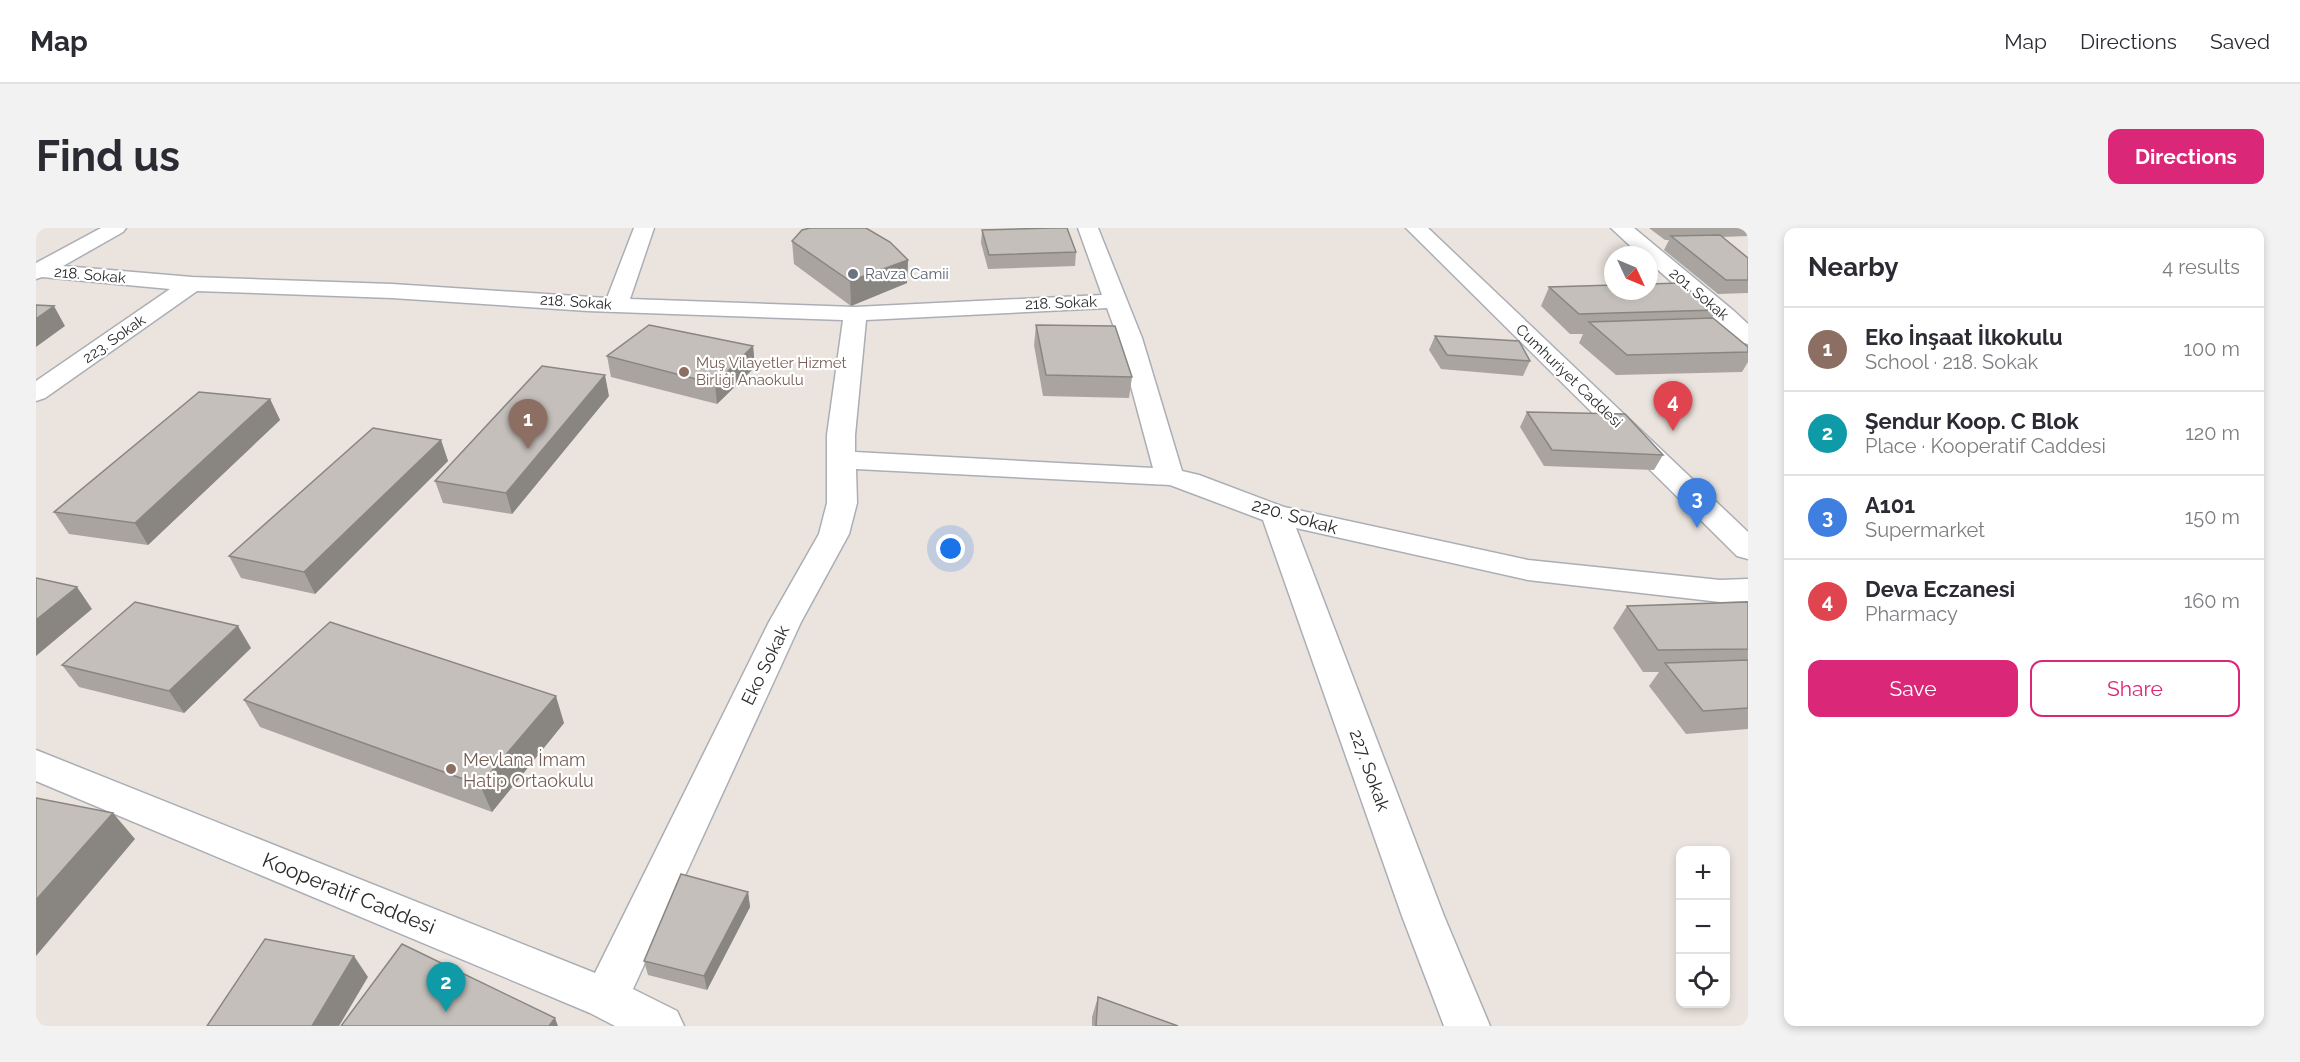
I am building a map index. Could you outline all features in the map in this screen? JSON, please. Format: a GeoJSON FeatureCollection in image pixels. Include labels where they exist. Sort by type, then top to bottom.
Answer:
{"type":"FeatureCollection","features":[{"type":"Feature","properties":{"kind":"street"},"geometry":{"type":"LineString","coordinates":[[37,271],[116,228]]}},
{"type":"Feature","properties":{"kind":"street"},"geometry":{"type":"LineString","coordinates":[[616,305],[644,228]]}},
{"type":"Feature","properties":{"kind":"street"},"geometry":{"type":"LineString","coordinates":[[1088,228],[1130,338],[1170,477]]}},
{"type":"Feature","properties":{"kind":"street","name":"Cumhuriyet Caddesi"},"geometry":{"type":"LineString","coordinates":[[1416,228],[1748,549]]}},
{"type":"Feature","properties":{"kind":"street","name":"201. Sokak"},"geometry":{"type":"LineString","coordinates":[[1621,228],[1737,315],[1748,338]]}},
{"type":"Feature","properties":{"kind":"street","name":"218. Sokak"},"geometry":{"type":"LineString","coordinates":[[37,271],[192,284],[392,291],[616,305],[855,314],[1116,301]]}},
{"type":"Feature","properties":{"kind":"street","name":"223. Sokak"},"geometry":{"type":"LineString","coordinates":[[36,393],[192,284]]}},
{"type":"Feature","properties":{"kind":"street","name":"Eko Sokak"},"geometry":{"type":"LineString","coordinates":[[634,1016],[785,622],[834,534],[842,503],[841,435],[855,314]]}},
{"type":"Feature","properties":{"kind":"street","name":"220. Sokak"},"geometry":{"type":"LineString","coordinates":[[841,460],[1170,477],[1189,481],[1275,514],[1528,570],[1720,591],[1748,590]]}},
{"type":"Feature","properties":{"kind":"street","name":"227. Sokak"},"geometry":{"type":"LineString","coordinates":[[1275,514],[1419,905],[1467,1026]]}},
{"type":"Feature","properties":{"kind":"street","name":"Kooperatif Caddesi"},"geometry":{"type":"LineString","coordinates":[[36,765],[634,1016]]}},
{"type":"Feature","properties":{"kind":"building"},"geometry":{"type":"Polygon","coordinates":[[[866,228],[890,242],[908,260],[850,281],[792,241],[802,230],[866,228]]]}},
{"type":"Feature","properties":{"kind":"building"},"geometry":{"type":"Polygon","coordinates":[[[1067,228],[1076,252],[989,255],[982,230],[1067,228]]]}},
{"type":"Feature","properties":{"kind":"building"},"geometry":{"type":"Polygon","coordinates":[[[1720,235],[1748,258],[1748,280],[1726,280],[1671,236],[1720,235]]]}},
{"type":"Feature","properties":{"kind":"building"},"geometry":{"type":"Polygon","coordinates":[[[1680,283],[1716,310],[1579,314],[1549,287],[1604,285],[1604,300],[1658,300],[1658,284],[1680,283]]]}},
{"type":"Feature","properties":{"kind":"building"},"geometry":{"type":"Polygon","coordinates":[[[36,305],[54,306],[36,319],[36,305]]]}},
{"type":"Feature","properties":{"kind":"building"},"geometry":{"type":"Polygon","coordinates":[[[1713,318],[1748,347],[1748,352],[1627,355],[1589,322],[1713,318]]]}},
{"type":"Feature","properties":{"kind":"building"},"geometry":{"type":"Polygon","coordinates":[[[649,325],[753,346],[715,384],[607,356],[649,325]]]}},
{"type":"Feature","properties":{"kind":"building"},"geometry":{"type":"Polygon","coordinates":[[[1036,325],[1115,326],[1132,377],[1046,375],[1036,325]]]}},
{"type":"Feature","properties":{"kind":"building"},"geometry":{"type":"Polygon","coordinates":[[[1435,336],[1519,341],[1530,361],[1447,355],[1435,336]]]}},
{"type":"Feature","properties":{"kind":"building"},"geometry":{"type":"Polygon","coordinates":[[[542,366],[605,375],[506,493],[435,481],[542,366]]]}},
{"type":"Feature","properties":{"kind":"building"},"geometry":{"type":"Polygon","coordinates":[[[199,392],[270,399],[135,523],[54,512],[199,392]]]}},
{"type":"Feature","properties":{"kind":"building"},"geometry":{"type":"Polygon","coordinates":[[[1527,412],[1625,414],[1663,455],[1552,450],[1527,412]]]}},
{"type":"Feature","properties":{"kind":"building"},"geometry":{"type":"Polygon","coordinates":[[[373,428],[441,440],[304,572],[229,556],[373,428]]]}},
{"type":"Feature","properties":{"kind":"building"},"geometry":{"type":"Polygon","coordinates":[[[36,578],[77,587],[36,620],[36,578]]]}},
{"type":"Feature","properties":{"kind":"building"},"geometry":{"type":"Polygon","coordinates":[[[135,602],[238,626],[169,691],[62,665],[135,602]]]}},
{"type":"Feature","properties":{"kind":"building"},"geometry":{"type":"Polygon","coordinates":[[[1748,602],[1748,649],[1658,650],[1627,606],[1748,602]]]}},
{"type":"Feature","properties":{"kind":"building","name":"Mevlana İmam Hatip Ortaokulu"},"geometry":{"type":"Polygon","coordinates":[[[330,622],[556,696],[480,785],[244,700],[330,622]]]}},
{"type":"Feature","properties":{"kind":"building"},"geometry":{"type":"Polygon","coordinates":[[[1748,660],[1748,708],[1703,711],[1665,663],[1748,660]]]}},
{"type":"Feature","properties":{"kind":"building"},"geometry":{"type":"Polygon","coordinates":[[[36,798],[113,813],[36,900],[36,798]]]}},
{"type":"Feature","properties":{"kind":"building"},"geometry":{"type":"Polygon","coordinates":[[[681,874],[748,892],[704,976],[644,961],[681,874]]]}},
{"type":"Feature","properties":{"kind":"building"},"geometry":{"type":"Polygon","coordinates":[[[265,939],[354,956],[312,1026],[207,1026],[265,939]]]}},
{"type":"Feature","properties":{"kind":"building"},"geometry":{"type":"Polygon","coordinates":[[[402,944],[555,1018],[549,1026],[341,1026],[402,944]]]}},
{"type":"Feature","properties":{"kind":"building"},"geometry":{"type":"Polygon","coordinates":[[[1098,997],[1178,1026],[1096,1026],[1098,997]]]}},
{"type":"Feature","properties":{"kind":"place","name":"Ravza Camii"},"geometry":{"type":"Point","coordinates":[853,274]}},
{"type":"Feature","properties":{"kind":"place","name":"Muş Vilayetler Hizmet Birliği Anaokulu"},"geometry":{"type":"Point","coordinates":[684,372]}},
{"type":"Feature","properties":{"kind":"place","name":"Deva Eczanesi"},"geometry":{"type":"Point","coordinates":[1673,431]}},
{"type":"Feature","properties":{"kind":"place","name":"Eko İnşaat İlkokulu"},"geometry":{"type":"Point","coordinates":[528,449]}},
{"type":"Feature","properties":{"kind":"place","name":"A101"},"geometry":{"type":"Point","coordinates":[1697,528]}},
{"type":"Feature","properties":{"kind":"place","name":"Mevlana İmam Hatip Ortaokulu"},"geometry":{"type":"Point","coordinates":[451,769]}},
{"type":"Feature","properties":{"kind":"place","name":"Şendur Koop. C Blok"},"geometry":{"type":"Point","coordinates":[446,1012]}}]}
